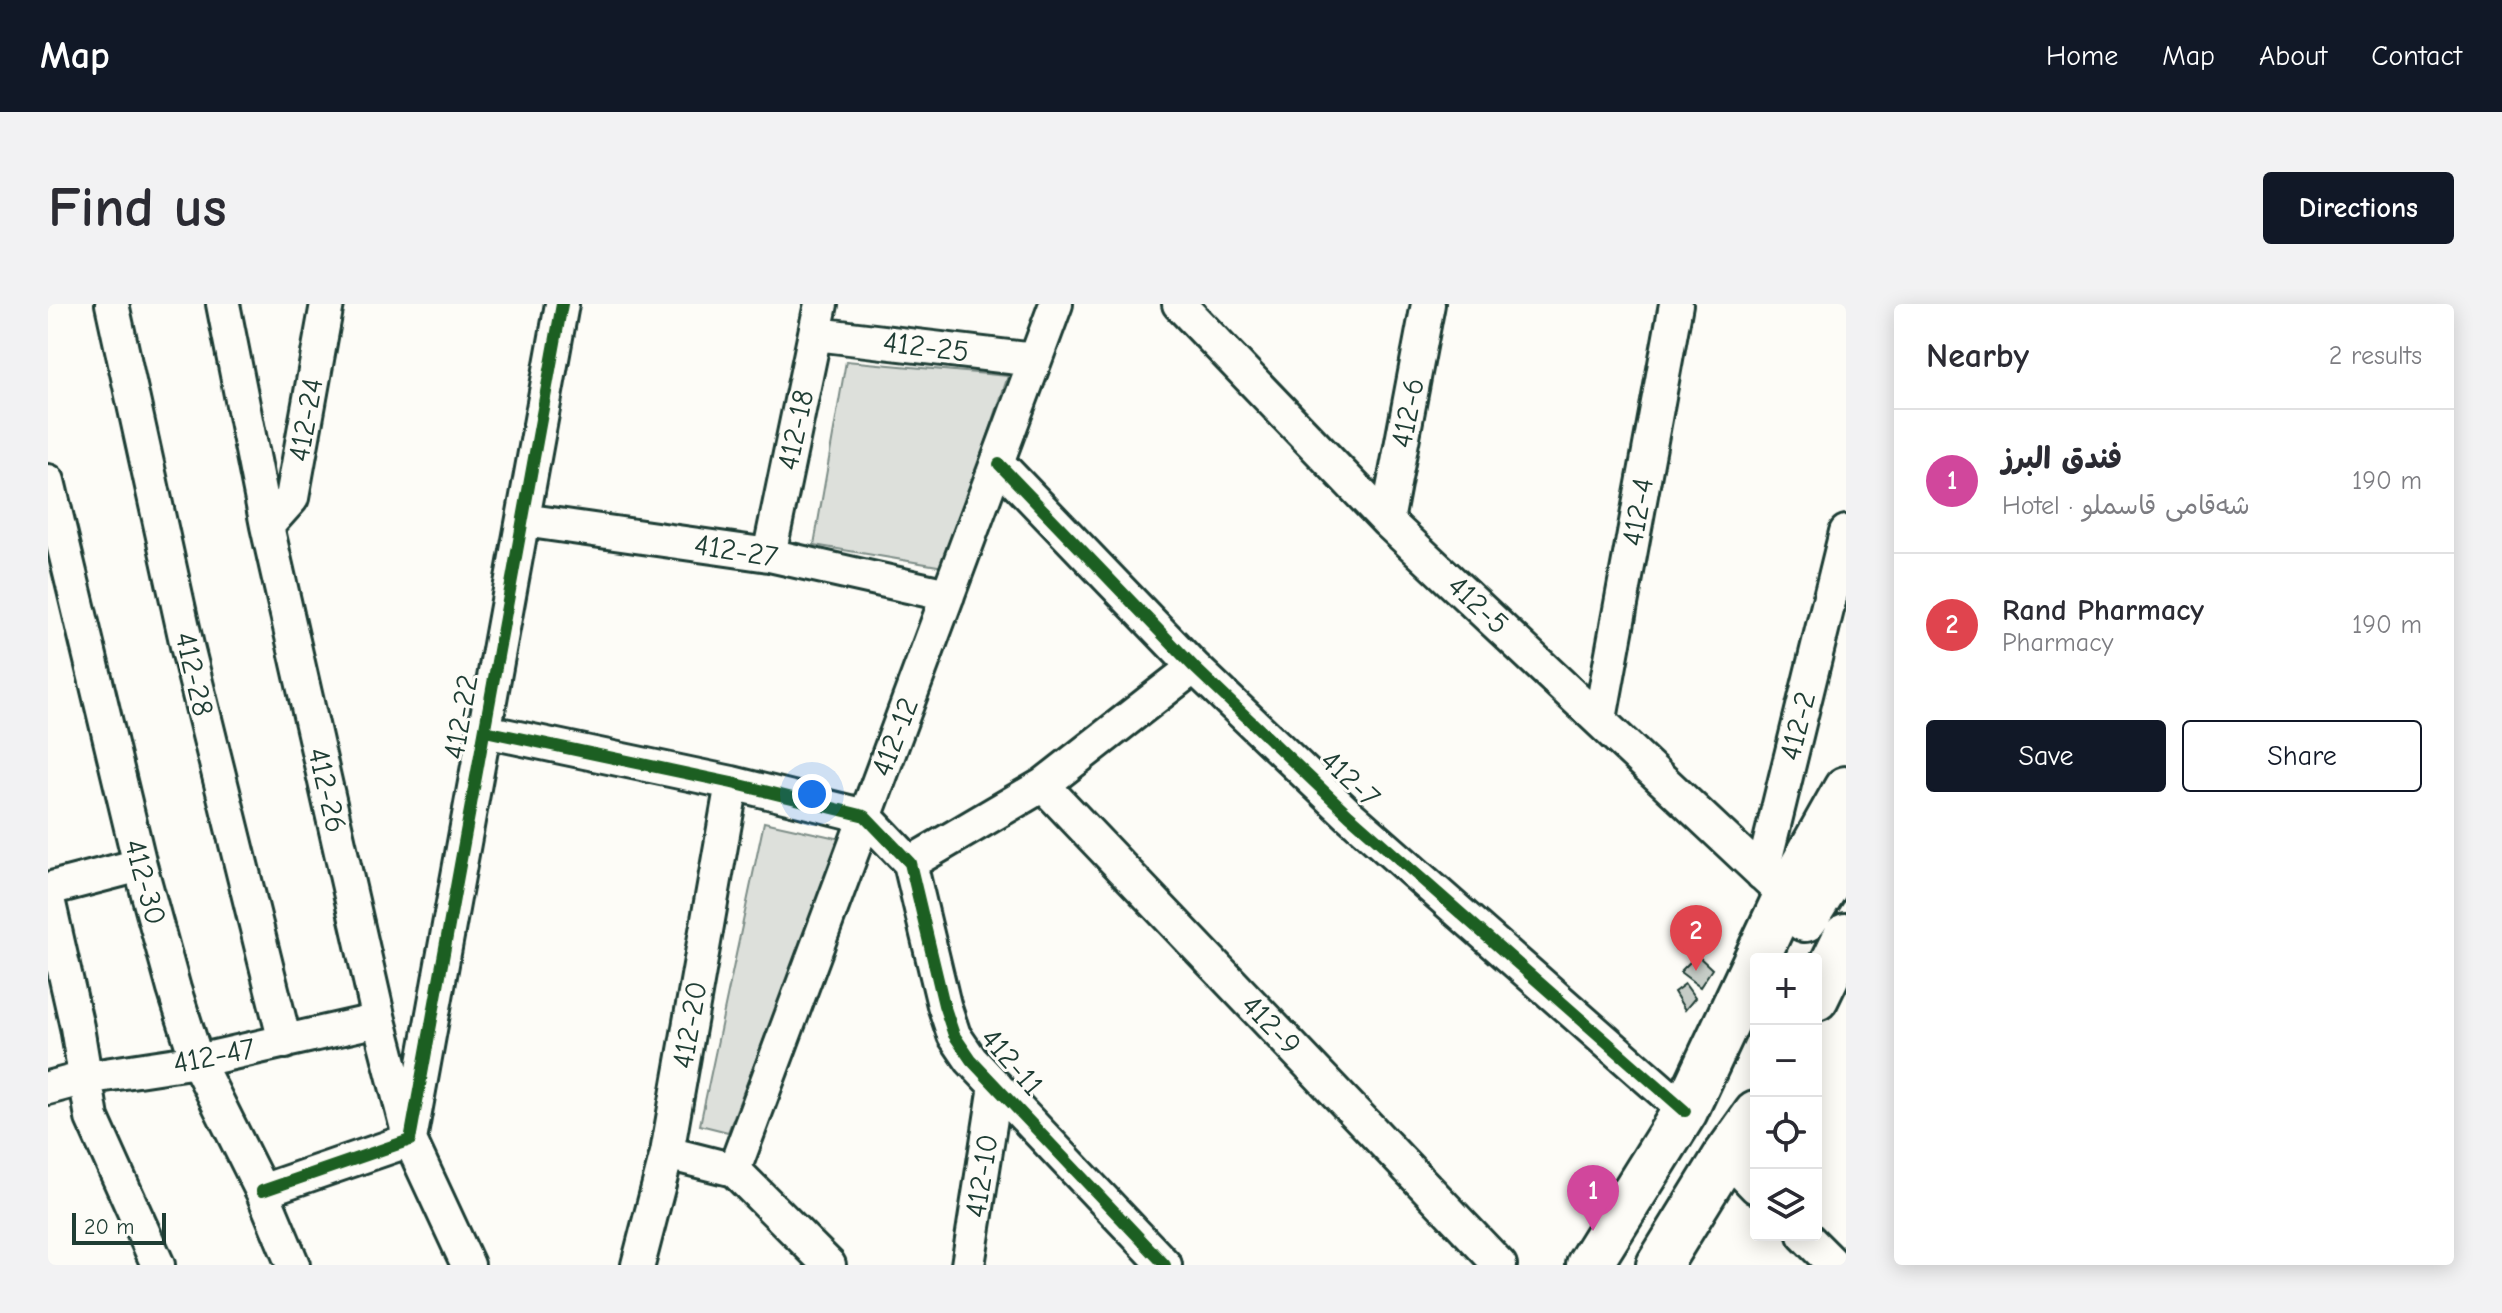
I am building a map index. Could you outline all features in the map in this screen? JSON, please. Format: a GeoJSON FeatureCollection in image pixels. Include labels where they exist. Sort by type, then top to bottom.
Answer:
{"type":"FeatureCollection","features":[{"type":"Feature","properties":{"kind":"main road"},"geometry":{"type":"LineString","coordinates":[[1589,1265],[1685,1111],[1725,1024],[1774,885],[1846,789]]}},
{"type":"Feature","properties":{"kind":"main road"},"geometry":{"type":"LineString","coordinates":[[1782,953],[1846,853]]}},
{"type":"Feature","properties":{"kind":"main road"},"geometry":{"type":"LineString","coordinates":[[1822,986],[1846,936]]}},
{"type":"Feature","properties":{"kind":"main road"},"geometry":{"type":"LineString","coordinates":[[1820,1025],[1846,991]]}},
{"type":"Feature","properties":{"kind":"main road"},"geometry":{"type":"LineString","coordinates":[[1725,1024],[1750,993]]}},
{"type":"Feature","properties":{"kind":"main road"},"geometry":{"type":"LineString","coordinates":[[1659,1265],[1750,1122]]}},
{"type":"Feature","properties":{"kind":"street","name":"412-28"},"geometry":{"type":"LineString","coordinates":[[112,304],[187,646],[285,1042]]}},
{"type":"Feature","properties":{"kind":"street","name":"412-26"},"geometry":{"type":"LineString","coordinates":[[223,304],[267,526],[379,1020],[410,1140],[459,1262]]}},
{"type":"Feature","properties":{"kind":"street","name":"412-24"},"geometry":{"type":"LineString","coordinates":[[267,526],[292,498],[327,304]]}},
{"type":"Feature","properties":{"kind":"street","name":"412-22"},"geometry":{"type":"LineString","coordinates":[[410,1140],[562,304]]}},
{"type":"Feature","properties":{"kind":"street","name":"412-12"},"geometry":{"type":"LineString","coordinates":[[734,1170],[1056,304]]}},
{"type":"Feature","properties":{"kind":"street","name":"412-5"},"geometry":{"type":"LineString","coordinates":[[1179,304],[1387,521],[1774,885]]}},
{"type":"Feature","properties":{"kind":"street","name":"412-6"},"geometry":{"type":"LineString","coordinates":[[1387,521],[1428,304]]}},
{"type":"Feature","properties":{"kind":"street","name":"412-4"},"geometry":{"type":"LineString","coordinates":[[1600,719],[1676,304]]}},
{"type":"Feature","properties":{"kind":"street","name":"412-25"},"geometry":{"type":"LineString","coordinates":[[818,319],[1035,360]]}},
{"type":"Feature","properties":{"kind":"street","name":"412-18"},"geometry":{"type":"LineString","coordinates":[[769,555],[818,319]]}},
{"type":"Feature","properties":{"kind":"street","name":"412-7"},"geometry":{"type":"LineString","coordinates":[[999,464],[1194,667],[1349,815],[1685,1111]]}},
{"type":"Feature","properties":{"kind":"street","name":"412-30"},"geometry":{"type":"LineString","coordinates":[[48,481],[52,521],[140,865],[197,1061],[262,1191],[293,1265]]}},
{"type":"Feature","properties":{"kind":"street","name":"412-27"},"geometry":{"type":"LineString","coordinates":[[523,520],[769,555],[948,595]]}},
{"type":"Feature","properties":{"kind":"street","name":"412-2"},"geometry":{"type":"LineString","coordinates":[[1774,885],[1846,532]]}},
{"type":"Feature","properties":{"kind":"street"},"geometry":{"type":"LineString","coordinates":[[910,863],[1043,785],[1194,667]]}},
{"type":"Feature","properties":{"kind":"street"},"geometry":{"type":"LineString","coordinates":[[485,731],[732,783],[865,816]]}},
{"type":"Feature","properties":{"kind":"street","name":"412-20"},"geometry":{"type":"LineString","coordinates":[[638,1265],[667,1153],[732,783]]}},
{"type":"Feature","properties":{"kind":"street","name":"412-9"},"geometry":{"type":"LineString","coordinates":[[1043,785],[1500,1265]]}},
{"type":"Feature","properties":{"kind":"street","name":"412-11"},"geometry":{"type":"LineString","coordinates":[[865,816],[910,863],[954,1035],[971,1060],[1165,1265]]}},
{"type":"Feature","properties":{"kind":"street"},"geometry":{"type":"LineString","coordinates":[[48,889],[140,865]]}},
{"type":"Feature","properties":{"kind":"street"},"geometry":{"type":"LineString","coordinates":[[48,899],[54,955],[92,1118],[158,1265]]}},
{"type":"Feature","properties":{"kind":"street","name":"412-47"},"geometry":{"type":"LineString","coordinates":[[48,1088],[85,1078],[197,1061],[379,1020]]}},
{"type":"Feature","properties":{"kind":"street","name":"412-10"},"geometry":{"type":"LineString","coordinates":[[968,1265],[996,1086]]}},
{"type":"Feature","properties":{"kind":"street"},"geometry":{"type":"LineString","coordinates":[[262,1191],[410,1140]]}},
{"type":"Feature","properties":{"kind":"street"},"geometry":{"type":"LineString","coordinates":[[667,1153],[734,1170],[829,1265]]}},
{"type":"Feature","properties":{"kind":"street"},"geometry":{"type":"LineString","coordinates":[[1726,1156],[1750,1181]]}},
{"type":"Feature","properties":{"kind":"street"},"geometry":{"type":"LineString","coordinates":[[1810,1241],[1834,1265]]}},
{"type":"Feature","properties":{"kind":"shaded area"},"geometry":{"type":"Polygon","coordinates":[[[846,361],[1008,376],[944,567],[814,545],[846,361]]]}},
{"type":"Feature","properties":{"kind":"shaded area"},"geometry":{"type":"Polygon","coordinates":[[[764,822],[841,839],[728,1132],[700,1125],[764,822]]]}},
{"type":"Feature","properties":{"kind":"building"},"geometry":{"type":"Polygon","coordinates":[[[1697,955],[1712,969],[1700,987],[1680,972],[1697,955]]]}},
{"type":"Feature","properties":{"kind":"building"},"geometry":{"type":"Polygon","coordinates":[[[1685,984],[1695,998],[1685,1010],[1674,992],[1685,984]]]}},
{"type":"Feature","properties":{"kind":"cycle path"},"geometry":{"type":"LineString","coordinates":[[262,1191],[410,1140],[562,304]]}},
{"type":"Feature","properties":{"kind":"cycle path"},"geometry":{"type":"LineString","coordinates":[[999,464],[1194,667],[1349,815],[1685,1111]]}},
{"type":"Feature","properties":{"kind":"cycle path"},"geometry":{"type":"LineString","coordinates":[[485,731],[732,783],[865,816],[910,863],[954,1035],[971,1060],[1165,1265]]}},
{"type":"Feature","properties":{"kind":"place","name":"Rand Pharmacy"},"geometry":{"type":"Point","coordinates":[1696,971]}},
{"type":"Feature","properties":{"kind":"place","name":"فندق البرز"},"geometry":{"type":"Point","coordinates":[1593,1231]}}]}
